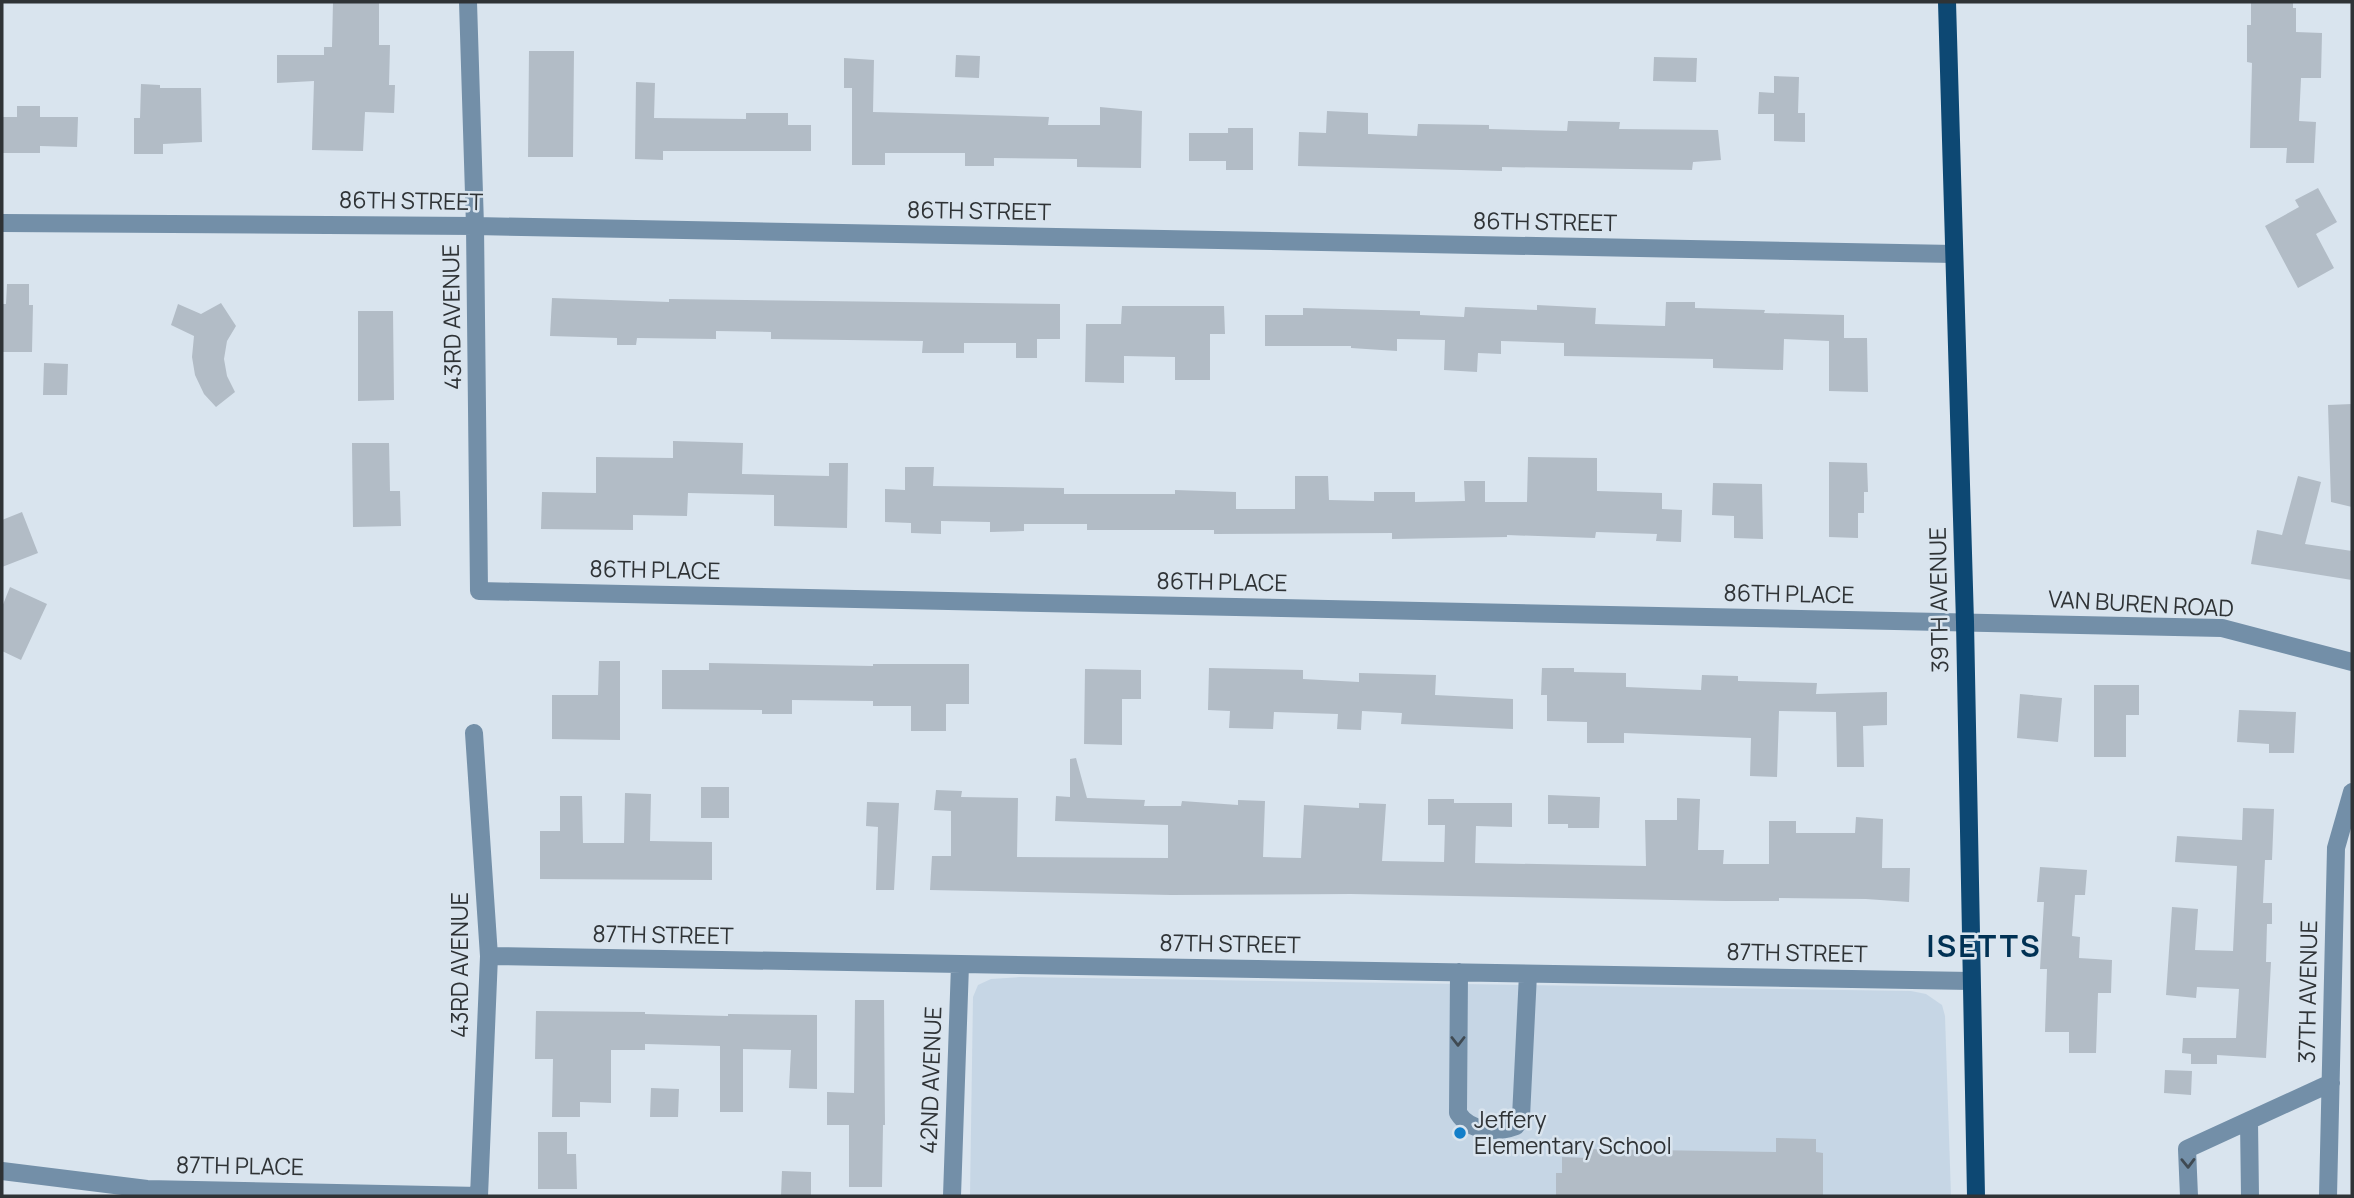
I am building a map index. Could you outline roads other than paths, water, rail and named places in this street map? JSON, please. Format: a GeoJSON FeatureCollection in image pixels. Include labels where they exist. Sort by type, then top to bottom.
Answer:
{"type":"FeatureCollection","features":[{"type":"Feature","properties":{"kind":"main road","name":"39TH AVENUE"},"geometry":{"type":"LineString","coordinates":[[1947,2],[1965,622],[1976,1196]]}},
{"type":"Feature","properties":{"kind":"street","name":"43RD AVENUE"},"geometry":{"type":"LineString","coordinates":[[468,2],[475,226],[479,591]]}},
{"type":"Feature","properties":{"kind":"street","name":"86TH STREET"},"geometry":{"type":"LineString","coordinates":[[2,223],[475,226],[1954,254]]}},
{"type":"Feature","properties":{"kind":"street","name":"86TH PLACE"},"geometry":{"type":"LineString","coordinates":[[479,591],[1965,622]]}},
{"type":"Feature","properties":{"kind":"street","name":"VAN BUREN ROAD"},"geometry":{"type":"LineString","coordinates":[[1965,622],[2222,628],[2352,662]]}},
{"type":"Feature","properties":{"kind":"street","name":"43RD AVENUE"},"geometry":{"type":"LineString","coordinates":[[474,733],[489,956],[479,1196]]}},
{"type":"Feature","properties":{"kind":"street","name":"37TH AVENUE"},"geometry":{"type":"LineString","coordinates":[[2328,1196],[2336,848],[2352,792]]}},
{"type":"Feature","properties":{"kind":"street","name":"87TH STREET"},"geometry":{"type":"LineString","coordinates":[[489,956],[1971,981]]}},
{"type":"Feature","properties":{"kind":"street","name":"42ND AVENUE"},"geometry":{"type":"LineString","coordinates":[[952,1196],[960,965]]}},
{"type":"Feature","properties":{"kind":"street"},"geometry":{"type":"LineString","coordinates":[[1459,972],[1458,1113],[1462,1121],[1472,1128],[1506,1130],[1516,1126],[1521,1116],[1528,974]]}},
{"type":"Feature","properties":{"kind":"street"},"geometry":{"type":"LineString","coordinates":[[2189,1196],[2188,1149],[2330,1083]]}},
{"type":"Feature","properties":{"kind":"street"},"geometry":{"type":"LineString","coordinates":[[2249,1121],[2250,1196]]}},
{"type":"Feature","properties":{"kind":"street","name":"87TH PLACE"},"geometry":{"type":"LineString","coordinates":[[2,1171],[147,1193],[479,1196]]}},
{"type":"Feature","properties":{"kind":"place","name":"Jeffery Elementary School"},"geometry":{"type":"Point","coordinates":[1460,1133]}},
{"type":"Feature","properties":{"kind":"district","name":"ISETTS"},"geometry":{"type":"Point","coordinates":[1984,947]}}]}
